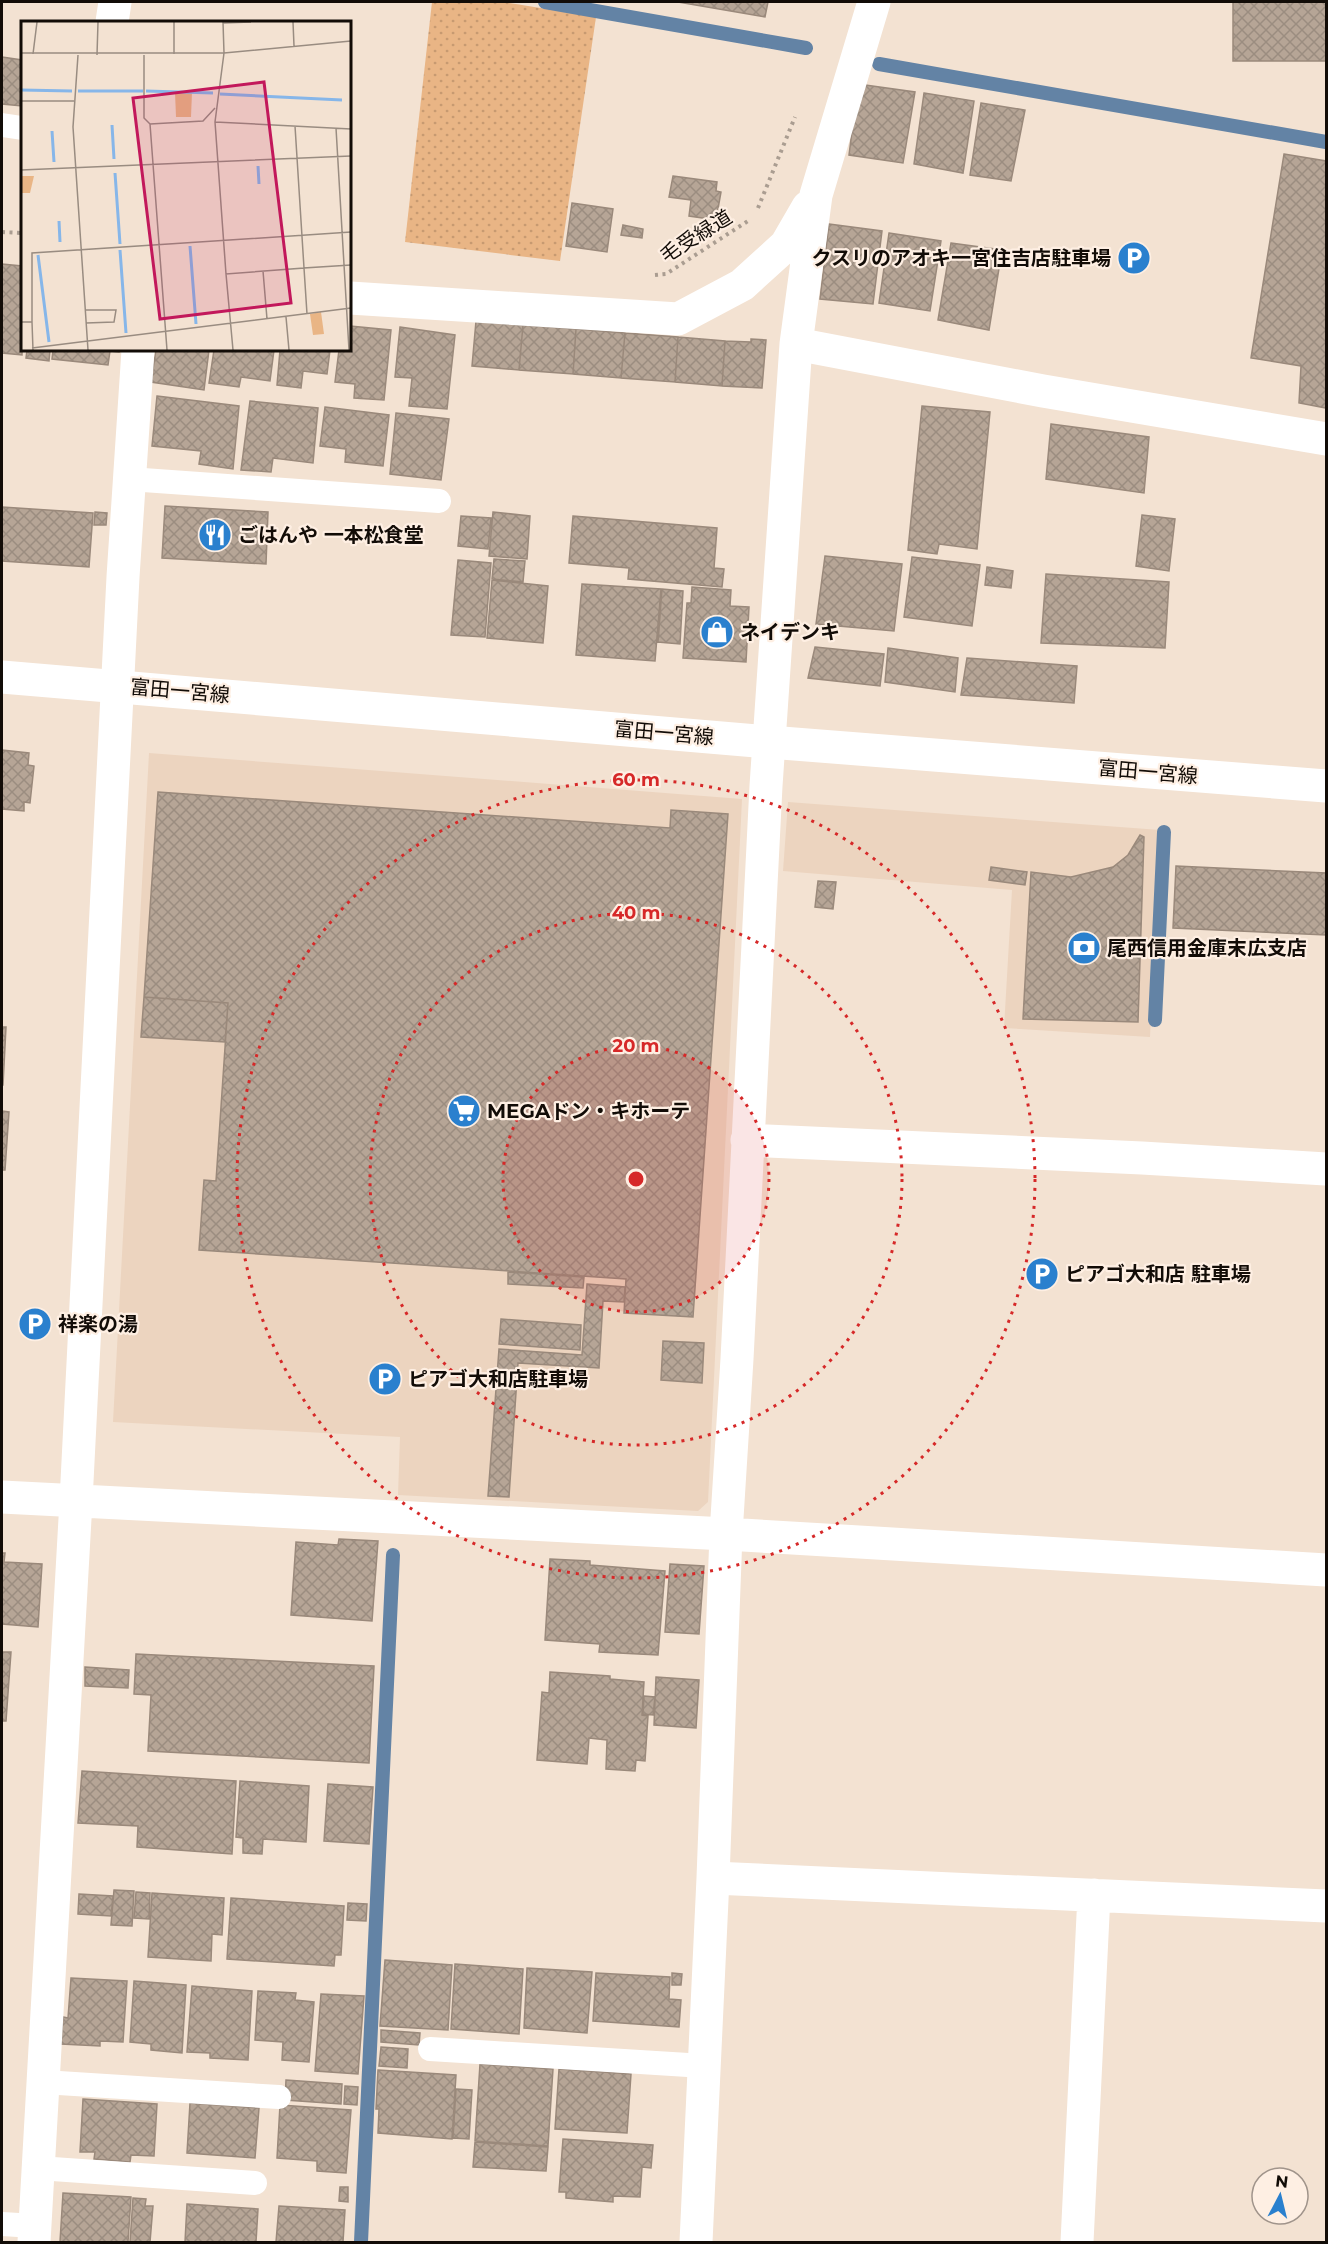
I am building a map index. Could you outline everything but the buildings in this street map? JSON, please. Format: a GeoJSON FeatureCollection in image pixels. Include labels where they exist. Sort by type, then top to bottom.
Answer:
{"type":"FeatureCollection","features":[{"type":"Feature","properties":{"kind":"street"},"geometry":{"type":"LineString","coordinates":[[112,21],[115,2]]}},
{"type":"Feature","properties":{"kind":"street"},"geometry":{"type":"LineString","coordinates":[[696,2242],[726,1534],[769,742],[796,344],[816,195],[874,2]]}},
{"type":"Feature","properties":{"kind":"street"},"geometry":{"type":"LineString","coordinates":[[351,298],[678,319],[742,285],[751,277],[786,245],[816,195]]}},
{"type":"Feature","properties":{"kind":"street"},"geometry":{"type":"LineString","coordinates":[[796,344],[1043,391],[1326,439]]}},
{"type":"Feature","properties":{"kind":"street"},"geometry":{"type":"LineString","coordinates":[[34,2234],[76,1501],[129,478],[138,351]]}},
{"type":"Feature","properties":{"kind":"street","name":"富田一宮線"},"geometry":{"type":"LineString","coordinates":[[2,677],[769,742],[1326,786]]}},
{"type":"Feature","properties":{"kind":"street"},"geometry":{"type":"LineString","coordinates":[[747,1140],[1326,1168]]}},
{"type":"Feature","properties":{"kind":"street"},"geometry":{"type":"LineString","coordinates":[[2,1497],[726,1534],[1326,1570]]}},
{"type":"Feature","properties":{"kind":"street"},"geometry":{"type":"LineString","coordinates":[[713,1878],[1326,1906]]}},
{"type":"Feature","properties":{"kind":"street"},"geometry":{"type":"LineString","coordinates":[[1077,2242],[1094,1896]]}},
{"type":"Feature","properties":{"kind":"lane"},"geometry":{"type":"LineString","coordinates":[[2,125],[21,128]]}},
{"type":"Feature","properties":{"kind":"lane"},"geometry":{"type":"LineString","coordinates":[[129,478],[439,501]]}},
{"type":"Feature","properties":{"kind":"lane"},"geometry":{"type":"LineString","coordinates":[[430,2049],[704,2066]]}},
{"type":"Feature","properties":{"kind":"lane"},"geometry":{"type":"LineString","coordinates":[[43,2082],[279,2097]]}},
{"type":"Feature","properties":{"kind":"lane"},"geometry":{"type":"LineString","coordinates":[[38,2168],[255,2183]]}},
{"type":"Feature","properties":{"kind":"lane"},"geometry":{"type":"LineString","coordinates":[[2,2224],[34,2234]]}},
{"type":"Feature","properties":{"kind":"path","name":"毛受緑道"},"geometry":{"type":"LineString","coordinates":[[646,277],[666,274],[755,217],[797,111]]}},
{"type":"Feature","properties":{"kind":"path"},"geometry":{"type":"LineString","coordinates":[[2,232],[21,233]]}},
{"type":"Feature","properties":{"kind":"shaded area"},"geometry":{"type":"Polygon","coordinates":[[[432,2],[504,2],[596,17],[560,261],[405,242],[432,2]]]}},
{"type":"Feature","properties":{"kind":"shaded area"},"geometry":{"type":"Polygon","coordinates":[[[149,753],[742,799],[708,1502],[698,1511],[398,1495],[400,1437],[113,1422],[149,753]]]}},
{"type":"Feature","properties":{"kind":"shaded area"},"geometry":{"type":"Polygon","coordinates":[[[788,802],[1160,830],[1150,1037],[1004,1028],[1012,890],[783,871],[788,802]]]}},
{"type":"Feature","properties":{"kind":"waterway"},"geometry":{"type":"LineString","coordinates":[[545,2],[806,48]]}},
{"type":"Feature","properties":{"kind":"waterway"},"geometry":{"type":"LineString","coordinates":[[879,64],[1326,142]]}},
{"type":"Feature","properties":{"kind":"waterway"},"geometry":{"type":"LineString","coordinates":[[1155,1020],[1164,832]]}},
{"type":"Feature","properties":{"kind":"waterway"},"geometry":{"type":"LineString","coordinates":[[361,2242],[393,1555]]}},
{"type":"Feature","properties":{"kind":"place","name":"クスリのアオキ一宮住吉店駐車場"},"geometry":{"type":"Point","coordinates":[1134,258]}},
{"type":"Feature","properties":{"kind":"place","name":"ごはんや 一本松食堂"},"geometry":{"type":"Point","coordinates":[215,535]}},
{"type":"Feature","properties":{"kind":"place","name":"ネイデンキ"},"geometry":{"type":"Point","coordinates":[717,632]}},
{"type":"Feature","properties":{"kind":"place","name":"尾西信用金庫末広支店"},"geometry":{"type":"Point","coordinates":[1084,948]}},
{"type":"Feature","properties":{"kind":"place","name":"MEGAドン・キホーテ"},"geometry":{"type":"Point","coordinates":[464,1111]}},
{"type":"Feature","properties":{"kind":"place","name":"ピアゴ大和店 駐車場"},"geometry":{"type":"Point","coordinates":[1042,1274]}},
{"type":"Feature","properties":{"kind":"place","name":"祥楽の湯"},"geometry":{"type":"Point","coordinates":[35,1324]}},
{"type":"Feature","properties":{"kind":"place","name":"ピアゴ大和店駐車場"},"geometry":{"type":"Point","coordinates":[385,1379]}}]}
